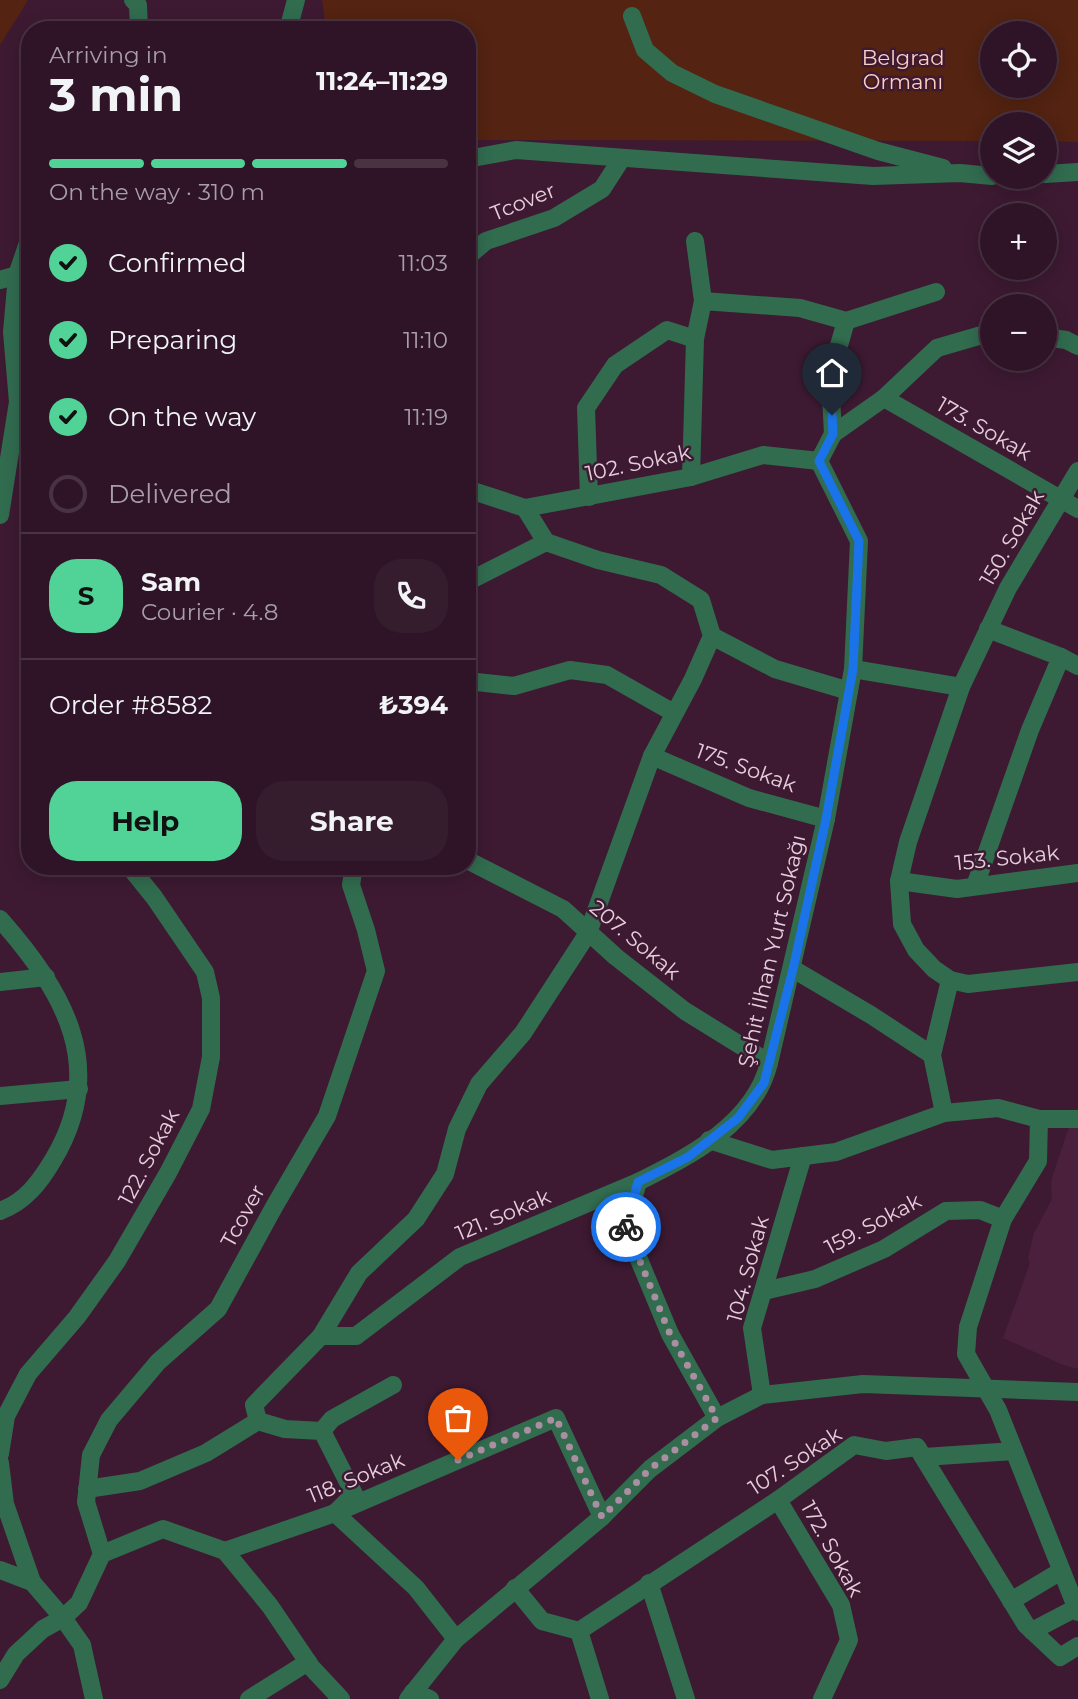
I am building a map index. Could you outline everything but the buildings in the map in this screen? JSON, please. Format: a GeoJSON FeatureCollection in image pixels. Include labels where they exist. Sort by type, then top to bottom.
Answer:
{"type":"FeatureCollection","features":[{"type":"Feature","properties":{"kind":"street"},"geometry":{"type":"LineString","coordinates":[[290,21],[296,0]]}},
{"type":"Feature","properties":{"kind":"street"},"geometry":{"type":"LineString","coordinates":[[138,2],[139,21]]}},
{"type":"Feature","properties":{"kind":"street"},"geometry":{"type":"LineString","coordinates":[[632,16],[645,50],[672,74],[715,94],[878,151],[960,173]]}},
{"type":"Feature","properties":{"kind":"street"},"geometry":{"type":"LineString","coordinates":[[476,157],[516,150],[873,176],[980,175]]}},
{"type":"Feature","properties":{"kind":"street","name":"Tcover"},"geometry":{"type":"LineString","coordinates":[[476,249],[486,241],[554,218],[601,190],[622,158]]}},
{"type":"Feature","properties":{"kind":"street"},"geometry":{"type":"LineString","coordinates":[[1057,173],[1078,172]]}},
{"type":"Feature","properties":{"kind":"street"},"geometry":{"type":"LineString","coordinates":[[691,477],[695,339],[703,301],[695,241]]}},
{"type":"Feature","properties":{"kind":"street"},"geometry":{"type":"LineString","coordinates":[[0,516],[18,402],[9,277],[21,254]]}},
{"type":"Feature","properties":{"kind":"street"},"geometry":{"type":"LineString","coordinates":[[703,301],[800,307],[846,321],[936,292]]}},
{"type":"Feature","properties":{"kind":"street"},"geometry":{"type":"LineString","coordinates":[[833,434],[830,377],[846,321]]}},
{"type":"Feature","properties":{"kind":"street"},"geometry":{"type":"LineString","coordinates":[[589,497],[586,408],[607,376],[615,365],[667,330],[695,339]]}},
{"type":"Feature","properties":{"kind":"street"},"geometry":{"type":"LineString","coordinates":[[819,461],[833,434],[884,398],[937,348],[980,335]]}},
{"type":"Feature","properties":{"kind":"street"},"geometry":{"type":"LineString","coordinates":[[1057,339],[1078,346]]}},
{"type":"Feature","properties":{"kind":"street","name":"173. Sokak"},"geometry":{"type":"LineString","coordinates":[[884,398],[1078,509]]}},
{"type":"Feature","properties":{"kind":"street","name":"102. Sokak"},"geometry":{"type":"LineString","coordinates":[[476,492],[525,508],[691,477],[763,455],[819,461]]}},
{"type":"Feature","properties":{"kind":"street","name":"Şehit İlhan Yurt Sokağı"},"geometry":{"type":"LineString","coordinates":[[638,1182],[688,1157],[738,1118],[764,1083],[793,969],[826,819],[853,669],[859,541],[819,461]]}},
{"type":"Feature","properties":{"kind":"street","name":"150. Sokak"},"geometry":{"type":"LineString","coordinates":[[950,980],[934,970],[916,950],[902,924],[899,881],[908,842],[961,687],[1008,587],[1078,471]]}},
{"type":"Feature","properties":{"kind":"street"},"geometry":{"type":"LineString","coordinates":[[258,1421],[254,1405],[321,1336],[359,1273],[416,1219],[445,1174],[457,1129],[479,1084],[523,1032],[588,933],[652,756],[712,636],[701,600],[661,575],[546,542],[525,508]]}},
{"type":"Feature","properties":{"kind":"street"},"geometry":{"type":"LineString","coordinates":[[476,577],[546,542]]}},
{"type":"Feature","properties":{"kind":"street"},"geometry":{"type":"LineString","coordinates":[[988,629],[1078,666]]}},
{"type":"Feature","properties":{"kind":"street"},"geometry":{"type":"LineString","coordinates":[[712,636],[775,669],[849,691]]}},
{"type":"Feature","properties":{"kind":"street"},"geometry":{"type":"LineString","coordinates":[[975,886],[1030,730],[1061,657]]}},
{"type":"Feature","properties":{"kind":"street"},"geometry":{"type":"LineString","coordinates":[[853,669],[961,687]]}},
{"type":"Feature","properties":{"kind":"street"},"geometry":{"type":"LineString","coordinates":[[476,682],[514,686],[570,670],[607,674],[674,713]]}},
{"type":"Feature","properties":{"kind":"street","name":"175. Sokak"},"geometry":{"type":"LineString","coordinates":[[652,756],[749,798],[826,819]]}},
{"type":"Feature","properties":{"kind":"street","name":"207. Sokak"},"geometry":{"type":"LineString","coordinates":[[476,865],[563,909],[588,933],[685,1011],[769,1063]]}},
{"type":"Feature","properties":{"kind":"street","name":"153. Sokak"},"geometry":{"type":"LineString","coordinates":[[899,881],[957,889],[1078,873]]}},
{"type":"Feature","properties":{"kind":"street","name":"122. Sokak"},"geometry":{"type":"LineString","coordinates":[[0,1454],[6,1416],[28,1374],[77,1317],[117,1261],[201,1109],[211,1057],[211,998],[205,972],[136,875]]}},
{"type":"Feature","properties":{"kind":"street","name":"Tcover"},"geometry":{"type":"LineString","coordinates":[[102,1554],[86,1502],[91,1455],[109,1420],[158,1362],[218,1309],[327,1116],[376,971],[351,885],[353,875]]}},
{"type":"Feature","properties":{"kind":"street"},"geometry":{"type":"LineString","coordinates":[[0,919],[57,993],[69,1024],[79,1064],[79,1089],[62,1146],[38,1186],[0,1211]]}},
{"type":"Feature","properties":{"kind":"street"},"geometry":{"type":"LineString","coordinates":[[793,969],[932,1055]]}},
{"type":"Feature","properties":{"kind":"street"},"geometry":{"type":"LineString","coordinates":[[944,1113],[932,1055],[950,980],[968,984],[1078,972]]}},
{"type":"Feature","properties":{"kind":"street"},"geometry":{"type":"LineString","coordinates":[[0,982],[46,977]]}},
{"type":"Feature","properties":{"kind":"street"},"geometry":{"type":"LineString","coordinates":[[0,1097],[79,1089]]}},
{"type":"Feature","properties":{"kind":"street"},"geometry":{"type":"LineString","coordinates":[[709,1140],[772,1160],[836,1152],[944,1113],[998,1108],[1039,1119],[1078,1119]]}},
{"type":"Feature","properties":{"kind":"street"},"geometry":{"type":"LineString","coordinates":[[1032,1631],[1077,1610],[998,1410],[966,1354],[968,1327],[1003,1219],[1038,1161],[1039,1119]]}},
{"type":"Feature","properties":{"kind":"street","name":"104. Sokak"},"geometry":{"type":"LineString","coordinates":[[762,1395],[752,1328],[803,1156]]}},
{"type":"Feature","properties":{"kind":"street"},"geometry":{"type":"LineString","coordinates":[[638,1182],[625,1226],[670,1334],[717,1418]]}},
{"type":"Feature","properties":{"kind":"street","name":"121. Sokak"},"geometry":{"type":"LineString","coordinates":[[321,1336],[356,1336],[460,1257],[638,1182]]}},
{"type":"Feature","properties":{"kind":"street","name":"159. Sokak"},"geometry":{"type":"LineString","coordinates":[[764,1290],[815,1279],[884,1249],[946,1211],[980,1210],[1003,1219]]}},
{"type":"Feature","properties":{"kind":"street"},"geometry":{"type":"LineString","coordinates":[[417,1697],[456,1639],[602,1517],[650,1469],[717,1418],[762,1395],[863,1384],[1078,1392]]}},
{"type":"Feature","properties":{"kind":"street"},"geometry":{"type":"LineString","coordinates":[[87,1489],[140,1481],[206,1453],[258,1421],[285,1429],[322,1430],[332,1419],[393,1385]]}},
{"type":"Feature","properties":{"kind":"street","name":"118. Sokak"},"geometry":{"type":"LineString","coordinates":[[225,1551],[335,1513],[556,1418],[602,1517]]}},
{"type":"Feature","properties":{"kind":"street"},"geometry":{"type":"LineString","coordinates":[[322,1430],[354,1494],[335,1513],[416,1588],[456,1639]]}},
{"type":"Feature","properties":{"kind":"street","name":"107. Sokak"},"geometry":{"type":"LineString","coordinates":[[579,1631],[778,1500],[854,1445],[886,1451],[917,1447],[924,1457]]}},
{"type":"Feature","properties":{"kind":"street"},"geometry":{"type":"LineString","coordinates":[[1014,1451],[924,1457],[1032,1631],[1060,1657],[1078,1646]]}},
{"type":"Feature","properties":{"kind":"street"},"geometry":{"type":"LineString","coordinates":[[0,1463],[5,1504],[32,1582],[82,1645],[94,1699]]}},
{"type":"Feature","properties":{"kind":"street","name":"172. Sokak"},"geometry":{"type":"LineString","coordinates":[[778,1500],[841,1605],[849,1640],[822,1699]]}},
{"type":"Feature","properties":{"kind":"street"},"geometry":{"type":"LineString","coordinates":[[0,1680],[16,1654],[43,1629],[63,1618],[79,1603],[102,1554],[163,1529],[225,1551],[270,1606],[308,1662],[341,1699]]}},
{"type":"Feature","properties":{"kind":"street"},"geometry":{"type":"LineString","coordinates":[[0,1570],[32,1582]]}},
{"type":"Feature","properties":{"kind":"street"},"geometry":{"type":"LineString","coordinates":[[1011,1601],[1061,1571]]}},
{"type":"Feature","properties":{"kind":"street"},"geometry":{"type":"LineString","coordinates":[[649,1583],[686,1699]]}},
{"type":"Feature","properties":{"kind":"street"},"geometry":{"type":"LineString","coordinates":[[515,1588],[542,1621],[579,1631],[600,1699]]}},
{"type":"Feature","properties":{"kind":"street"},"geometry":{"type":"LineString","coordinates":[[249,1699],[308,1662]]}},
{"type":"Feature","properties":{"kind":"shaded area"},"geometry":{"type":"Polygon","coordinates":[[[1078,1121],[1078,1369],[1003,1338],[1030,1263],[1028,1258],[1034,1233],[1052,1199],[1051,1181],[1070,1124],[1078,1121]]]}},
{"type":"Feature","properties":{"kind":"green space"},"geometry":{"type":"Polygon","coordinates":[[[0,0],[28,0],[0,45],[0,0]]]}},
{"type":"Feature","properties":{"kind":"green space","name":"Belgrad Ormanı"},"geometry":{"type":"Polygon","coordinates":[[[322,0],[1078,0],[1078,142],[1057,141],[1057,112],[980,112],[980,141],[476,140],[476,21],[325,21],[322,0]]]}},
{"type":"Feature","properties":{"kind":"way so far"},"geometry":{"type":"LineString","coordinates":[[458,1460],[556,1418],[602,1517],[650,1469],[717,1418],[670,1334],[626,1227]]}},
{"type":"Feature","properties":{"kind":"route"},"geometry":{"type":"LineString","coordinates":[[626,1227],[638,1182],[688,1157],[738,1118],[764,1083],[775,1040],[826,819],[853,669],[859,541],[819,461],[833,434],[832,415]]}}]}
